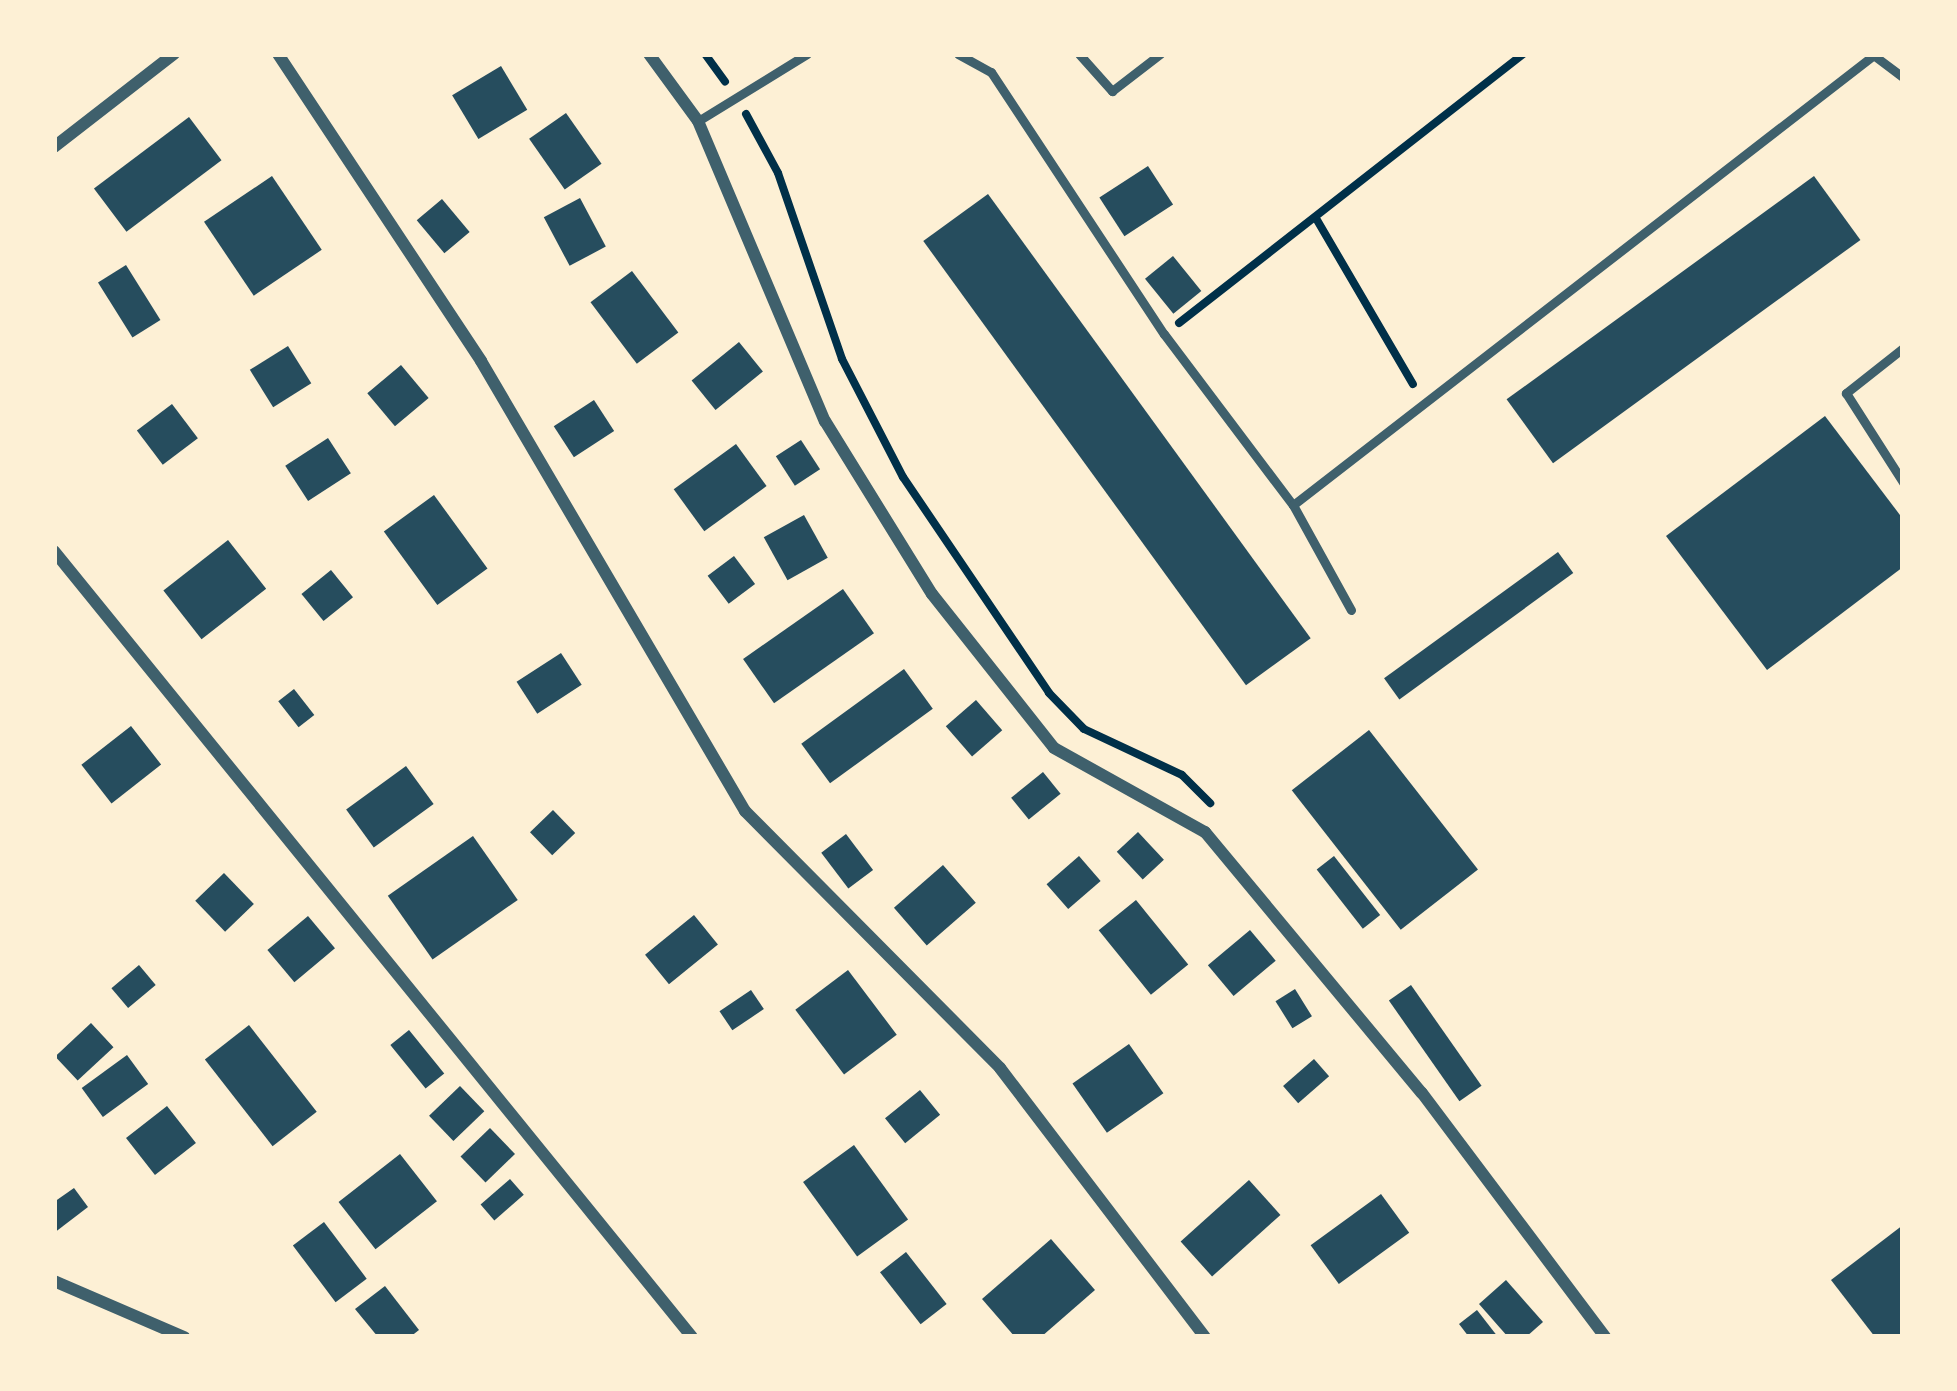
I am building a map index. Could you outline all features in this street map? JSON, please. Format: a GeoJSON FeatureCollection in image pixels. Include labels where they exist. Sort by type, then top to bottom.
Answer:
{"type":"FeatureCollection","features":[{"type":"Feature","properties":{"kind":"street"},"geometry":{"type":"LineString","coordinates":[[54,146],[174,54]]}},
{"type":"Feature","properties":{"kind":"street"},"geometry":{"type":"LineString","coordinates":[[278,54],[481,361],[745,811],[1000,1068],[1205,1337]]}},
{"type":"Feature","properties":{"kind":"street"},"geometry":{"type":"LineString","coordinates":[[649,54],[698,121],[766,265],[825,421],[932,594],[1054,748],[1205,832],[1422,1093],[1605,1337]]}},
{"type":"Feature","properties":{"kind":"street"},"geometry":{"type":"LineString","coordinates":[[54,550],[692,1337]]}},
{"type":"Feature","properties":{"kind":"street"},"geometry":{"type":"LineString","coordinates":[[54,1281],[184,1337]]}},
{"type":"Feature","properties":{"kind":"lane"},"geometry":{"type":"LineString","coordinates":[[698,121],[807,54]]}},
{"type":"Feature","properties":{"kind":"lane"},"geometry":{"type":"LineString","coordinates":[[958,54],[991,71],[1164,334],[1293,505],[1351,610]]}},
{"type":"Feature","properties":{"kind":"lane"},"geometry":{"type":"LineString","coordinates":[[1078,54],[1112,92],[1160,54]]}},
{"type":"Feature","properties":{"kind":"lane"},"geometry":{"type":"LineString","coordinates":[[1293,505],[1876,56],[1903,77]]}},
{"type":"Feature","properties":{"kind":"lane"},"geometry":{"type":"LineString","coordinates":[[1903,348],[1846,393],[1903,482]]}},
{"type":"Feature","properties":{"kind":"path"},"geometry":{"type":"LineString","coordinates":[[704,54],[737,98],[778,173],[842,359],[902,477],[1049,693],[1084,729],[1182,775],[1216,808]]}},
{"type":"Feature","properties":{"kind":"path"},"geometry":{"type":"LineString","coordinates":[[1164,334],[1317,220],[1523,54]]}},
{"type":"Feature","properties":{"kind":"path"},"geometry":{"type":"LineString","coordinates":[[1317,220],[1426,406]]}},
{"type":"Feature","properties":{"kind":"building"},"geometry":{"type":"Polygon","coordinates":[[[501,66],[527,110],[478,139],[452,95],[501,66]]]}},
{"type":"Feature","properties":{"kind":"building"},"geometry":{"type":"Polygon","coordinates":[[[566,113],[602,164],[565,190],[529,139],[566,113]]]}},
{"type":"Feature","properties":{"kind":"building"},"geometry":{"type":"Polygon","coordinates":[[[189,117],[221,160],[126,232],[94,189],[189,117]]]}},
{"type":"Feature","properties":{"kind":"building"},"geometry":{"type":"Polygon","coordinates":[[[1148,166],[1173,205],[1124,236],[1099,198],[1148,166]]]}},
{"type":"Feature","properties":{"kind":"building"},"geometry":{"type":"Polygon","coordinates":[[[272,176],[322,250],[254,296],[204,222],[272,176]]]}},
{"type":"Feature","properties":{"kind":"building"},"geometry":{"type":"Polygon","coordinates":[[[1814,176],[1860,240],[1553,463],[1507,399],[1814,176]]]}},
{"type":"Feature","properties":{"kind":"building"},"geometry":{"type":"Polygon","coordinates":[[[988,194],[1311,638],[1246,685],[923,241],[988,194]]]}},
{"type":"Feature","properties":{"kind":"building"},"geometry":{"type":"Polygon","coordinates":[[[580,198],[606,247],[570,266],[544,217],[580,198]]]}},
{"type":"Feature","properties":{"kind":"building"},"geometry":{"type":"Polygon","coordinates":[[[442,199],[470,232],[444,253],[417,220],[442,199]]]}},
{"type":"Feature","properties":{"kind":"building"},"geometry":{"type":"Polygon","coordinates":[[[1173,256],[1201,291],[1173,314],[1145,279],[1173,256]]]}},
{"type":"Feature","properties":{"kind":"building"},"geometry":{"type":"Polygon","coordinates":[[[126,265],[160,320],[132,338],[98,282],[126,265]]]}},
{"type":"Feature","properties":{"kind":"building"},"geometry":{"type":"Polygon","coordinates":[[[632,271],[678,332],[637,364],[590,302],[632,271]]]}},
{"type":"Feature","properties":{"kind":"building"},"geometry":{"type":"Polygon","coordinates":[[[739,342],[763,372],[716,410],[692,380],[739,342]]]}},
{"type":"Feature","properties":{"kind":"building"},"geometry":{"type":"Polygon","coordinates":[[[288,346],[311,383],[273,407],[250,370],[288,346]]]}},
{"type":"Feature","properties":{"kind":"building"},"geometry":{"type":"Polygon","coordinates":[[[401,365],[429,398],[395,426],[367,393],[401,365]]]}},
{"type":"Feature","properties":{"kind":"building"},"geometry":{"type":"Polygon","coordinates":[[[594,400],[614,431],[574,457],[554,426],[594,400]]]}},
{"type":"Feature","properties":{"kind":"building"},"geometry":{"type":"Polygon","coordinates":[[[172,404],[198,438],[163,465],[137,430],[172,404]]]}},
{"type":"Feature","properties":{"kind":"building"},"geometry":{"type":"Polygon","coordinates":[[[1825,416],[1903,519],[1903,567],[1767,670],[1666,536],[1825,416]]]}},
{"type":"Feature","properties":{"kind":"building"},"geometry":{"type":"Polygon","coordinates":[[[328,438],[351,473],[308,501],[285,466],[328,438]]]}},
{"type":"Feature","properties":{"kind":"building"},"geometry":{"type":"Polygon","coordinates":[[[801,440],[820,469],[795,486],[776,456],[801,440]]]}},
{"type":"Feature","properties":{"kind":"building"},"geometry":{"type":"Polygon","coordinates":[[[736,444],[767,486],[704,531],[674,489],[736,444]]]}},
{"type":"Feature","properties":{"kind":"building"},"geometry":{"type":"Polygon","coordinates":[[[434,495],[487,569],[437,605],[384,531],[434,495]]]}},
{"type":"Feature","properties":{"kind":"building"},"geometry":{"type":"Polygon","coordinates":[[[804,515],[828,558],[788,580],[764,537],[804,515]]]}},
{"type":"Feature","properties":{"kind":"building"},"geometry":{"type":"Polygon","coordinates":[[[228,540],[266,589],[202,639],[163,590],[228,540]]]}},
{"type":"Feature","properties":{"kind":"building"},"geometry":{"type":"Polygon","coordinates":[[[1558,552],[1573,573],[1399,699],[1384,678],[1558,552]]]}},
{"type":"Feature","properties":{"kind":"building"},"geometry":{"type":"Polygon","coordinates":[[[734,556],[755,584],[729,604],[708,576],[734,556]]]}},
{"type":"Feature","properties":{"kind":"building"},"geometry":{"type":"Polygon","coordinates":[[[331,570],[353,597],[323,621],[301,594],[331,570]]]}},
{"type":"Feature","properties":{"kind":"building"},"geometry":{"type":"Polygon","coordinates":[[[843,589],[874,633],[774,703],[743,659],[843,589]]]}},
{"type":"Feature","properties":{"kind":"building"},"geometry":{"type":"Polygon","coordinates":[[[561,653],[582,685],[537,714],[517,682],[561,653]]]}},
{"type":"Feature","properties":{"kind":"building"},"geometry":{"type":"Polygon","coordinates":[[[904,669],[933,709],[830,783],[801,744],[904,669]]]}},
{"type":"Feature","properties":{"kind":"building"},"geometry":{"type":"Polygon","coordinates":[[[294,689],[314,715],[299,727],[278,701],[294,689]]]}},
{"type":"Feature","properties":{"kind":"building"},"geometry":{"type":"Polygon","coordinates":[[[976,700],[1002,730],[972,756],[946,726],[976,700]]]}},
{"type":"Feature","properties":{"kind":"building"},"geometry":{"type":"Polygon","coordinates":[[[131,726],[161,765],[112,803],[81,765],[131,726]]]}},
{"type":"Feature","properties":{"kind":"building"},"geometry":{"type":"Polygon","coordinates":[[[1369,730],[1478,869],[1401,930],[1292,790],[1369,730]]]}},
{"type":"Feature","properties":{"kind":"building"},"geometry":{"type":"Polygon","coordinates":[[[406,766],[434,804],[374,848],[346,809],[406,766]]]}},
{"type":"Feature","properties":{"kind":"building"},"geometry":{"type":"Polygon","coordinates":[[[1043,772],[1061,794],[1029,820],[1011,798],[1043,772]]]}},
{"type":"Feature","properties":{"kind":"building"},"geometry":{"type":"Polygon","coordinates":[[[553,810],[575,833],[552,855],[530,832],[553,810]]]}},
{"type":"Feature","properties":{"kind":"building"},"geometry":{"type":"Polygon","coordinates":[[[1138,832],[1164,860],[1143,880],[1117,852],[1138,832]]]}},
{"type":"Feature","properties":{"kind":"building"},"geometry":{"type":"Polygon","coordinates":[[[846,834],[873,870],[848,889],[821,853],[846,834]]]}},
{"type":"Feature","properties":{"kind":"building"},"geometry":{"type":"Polygon","coordinates":[[[473,836],[518,900],[433,960],[388,896],[473,836]]]}},
{"type":"Feature","properties":{"kind":"building"},"geometry":{"type":"Polygon","coordinates":[[[1079,856],[1101,881],[1068,909],[1047,884],[1079,856]]]}},
{"type":"Feature","properties":{"kind":"building"},"geometry":{"type":"Polygon","coordinates":[[[1334,856],[1380,915],[1363,929],[1317,870],[1334,856]]]}},
{"type":"Feature","properties":{"kind":"building"},"geometry":{"type":"Polygon","coordinates":[[[943,865],[976,903],[927,945],[894,908],[943,865]]]}},
{"type":"Feature","properties":{"kind":"building"},"geometry":{"type":"Polygon","coordinates":[[[224,873],[254,904],[225,932],[195,901],[224,873]]]}},
{"type":"Feature","properties":{"kind":"building"},"geometry":{"type":"Polygon","coordinates":[[[1136,900],[1188,965],[1151,995],[1099,930],[1136,900]]]}},
{"type":"Feature","properties":{"kind":"building"},"geometry":{"type":"Polygon","coordinates":[[[694,915],[718,945],[669,984],[645,955],[694,915]]]}},
{"type":"Feature","properties":{"kind":"building"},"geometry":{"type":"Polygon","coordinates":[[[308,916],[335,948],[294,982],[267,950],[308,916]]]}},
{"type":"Feature","properties":{"kind":"building"},"geometry":{"type":"Polygon","coordinates":[[[1250,930],[1276,961],[1234,996],[1208,965],[1250,930]]]}},
{"type":"Feature","properties":{"kind":"building"},"geometry":{"type":"Polygon","coordinates":[[[139,965],[156,985],[128,1008],[111,988],[139,965]]]}},
{"type":"Feature","properties":{"kind":"building"},"geometry":{"type":"Polygon","coordinates":[[[848,970],[897,1035],[844,1074],[795,1010],[848,970]]]}},
{"type":"Feature","properties":{"kind":"building"},"geometry":{"type":"Polygon","coordinates":[[[1411,985],[1482,1086],[1459,1101],[1389,1000],[1411,985]]]}},
{"type":"Feature","properties":{"kind":"building"},"geometry":{"type":"Polygon","coordinates":[[[1295,989],[1312,1016],[1292,1028],[1275,1001],[1295,989]]]}},
{"type":"Feature","properties":{"kind":"building"},"geometry":{"type":"Polygon","coordinates":[[[751,990],[764,1009],[732,1030],[719,1011],[751,990]]]}},
{"type":"Feature","properties":{"kind":"building"},"geometry":{"type":"Polygon","coordinates":[[[91,1023],[114,1047],[78,1081],[55,1056],[91,1023]]]}},
{"type":"Feature","properties":{"kind":"building"},"geometry":{"type":"Polygon","coordinates":[[[249,1025],[317,1112],[273,1146],[205,1059],[249,1025]]]}},
{"type":"Feature","properties":{"kind":"building"},"geometry":{"type":"Polygon","coordinates":[[[409,1030],[444,1074],[426,1089],[390,1045],[409,1030]]]}},
{"type":"Feature","properties":{"kind":"building"},"geometry":{"type":"Polygon","coordinates":[[[1129,1044],[1163,1093],[1107,1133],[1072,1084],[1129,1044]]]}},
{"type":"Feature","properties":{"kind":"building"},"geometry":{"type":"Polygon","coordinates":[[[127,1055],[148,1084],[103,1117],[82,1088],[127,1055]]]}},
{"type":"Feature","properties":{"kind":"building"},"geometry":{"type":"Polygon","coordinates":[[[1314,1059],[1329,1076],[1298,1103],[1283,1086],[1314,1059]]]}},
{"type":"Feature","properties":{"kind":"building"},"geometry":{"type":"Polygon","coordinates":[[[460,1086],[484,1111],[453,1141],[429,1116],[460,1086]]]}},
{"type":"Feature","properties":{"kind":"building"},"geometry":{"type":"Polygon","coordinates":[[[920,1090],[940,1115],[905,1143],[885,1118],[920,1090]]]}},
{"type":"Feature","properties":{"kind":"building"},"geometry":{"type":"Polygon","coordinates":[[[167,1106],[196,1143],[155,1175],[126,1138],[167,1106]]]}},
{"type":"Feature","properties":{"kind":"building"},"geometry":{"type":"Polygon","coordinates":[[[490,1128],[515,1154],[486,1182],[461,1156],[490,1128]]]}},
{"type":"Feature","properties":{"kind":"building"},"geometry":{"type":"Polygon","coordinates":[[[854,1145],[908,1219],[857,1256],[803,1182],[854,1145]]]}},
{"type":"Feature","properties":{"kind":"building"},"geometry":{"type":"Polygon","coordinates":[[[400,1154],[437,1201],[375,1249],[339,1202],[400,1154]]]}},
{"type":"Feature","properties":{"kind":"building"},"geometry":{"type":"Polygon","coordinates":[[[510,1179],[524,1195],[494,1220],[481,1205],[510,1179]]]}},
{"type":"Feature","properties":{"kind":"building"},"geometry":{"type":"Polygon","coordinates":[[[1249,1180],[1280,1215],[1212,1276],[1181,1242],[1249,1180]]]}},
{"type":"Feature","properties":{"kind":"building"},"geometry":{"type":"Polygon","coordinates":[[[74,1188],[88,1207],[54,1233],[54,1202],[74,1188]]]}},
{"type":"Feature","properties":{"kind":"building"},"geometry":{"type":"Polygon","coordinates":[[[1381,1194],[1409,1233],[1339,1284],[1311,1245],[1381,1194]]]}},
{"type":"Feature","properties":{"kind":"building"},"geometry":{"type":"Polygon","coordinates":[[[324,1222],[367,1279],[336,1302],[293,1245],[324,1222]]]}},
{"type":"Feature","properties":{"kind":"building"},"geometry":{"type":"Polygon","coordinates":[[[1903,1225],[1903,1337],[1875,1337],[1831,1280],[1903,1225]]]}},
{"type":"Feature","properties":{"kind":"building"},"geometry":{"type":"Polygon","coordinates":[[[1051,1239],[1095,1290],[1041,1337],[1015,1337],[982,1299],[1051,1239]]]}},
{"type":"Feature","properties":{"kind":"building"},"geometry":{"type":"Polygon","coordinates":[[[906,1252],[947,1304],[921,1324],[880,1272],[906,1252]]]}},
{"type":"Feature","properties":{"kind":"building"},"geometry":{"type":"Polygon","coordinates":[[[1506,1280],[1543,1322],[1526,1337],[1508,1337],[1479,1304],[1506,1280]]]}},
{"type":"Feature","properties":{"kind":"building"},"geometry":{"type":"Polygon","coordinates":[[[385,1286],[419,1330],[410,1337],[378,1337],[355,1309],[385,1286]]]}},
{"type":"Feature","properties":{"kind":"building"},"geometry":{"type":"Polygon","coordinates":[[[1477,1310],[1498,1337],[1469,1337],[1459,1324],[1477,1310]]]}}]}
